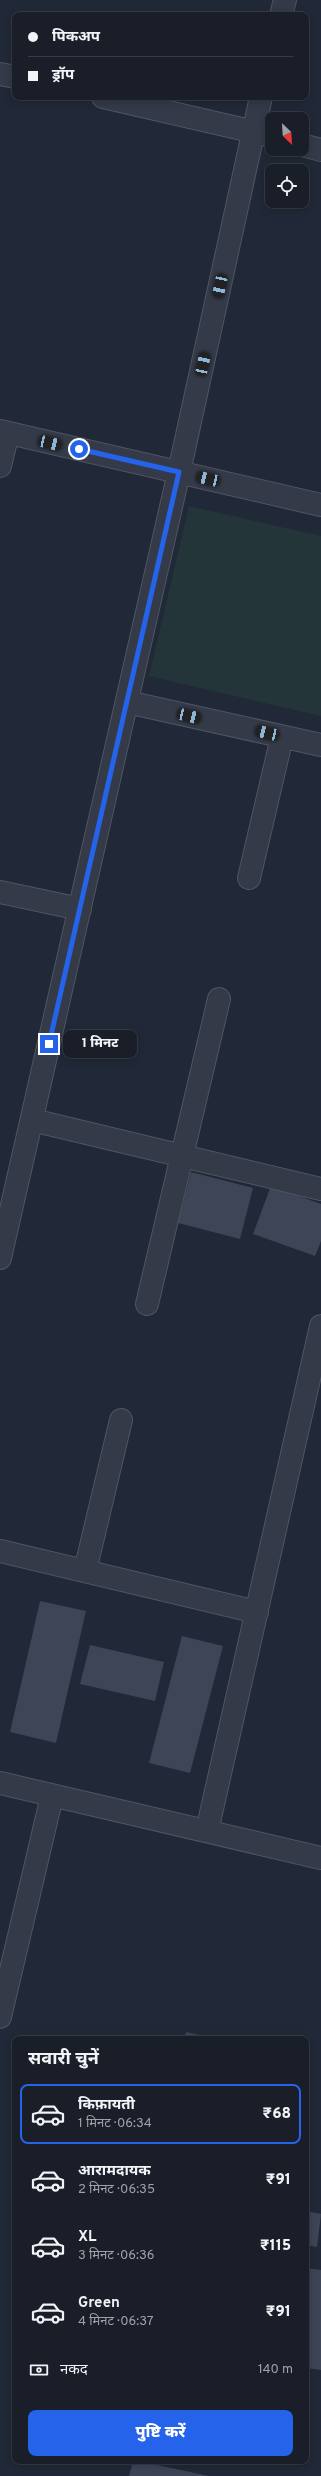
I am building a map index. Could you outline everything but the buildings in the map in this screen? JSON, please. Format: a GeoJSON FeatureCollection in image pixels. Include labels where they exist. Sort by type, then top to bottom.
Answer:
{"type":"FeatureCollection","features":[{"type":"Feature","properties":{"kind":"street"},"geometry":{"type":"LineString","coordinates":[[282,12],[285,0]]}},
{"type":"Feature","properties":{"kind":"street"},"geometry":{"type":"LineString","coordinates":[[0,74],[12,76]]}},
{"type":"Feature","properties":{"kind":"street"},"geometry":{"type":"LineString","coordinates":[[116,100],[262,134]]}},
{"type":"Feature","properties":{"kind":"street"},"geometry":{"type":"LineString","coordinates":[[0,1258],[179,472],[262,134],[261,100]]}},
{"type":"Feature","properties":{"kind":"street"},"geometry":{"type":"LineString","coordinates":[[309,147],[321,150]]}},
{"type":"Feature","properties":{"kind":"street"},"geometry":{"type":"LineString","coordinates":[[0,466],[4,432],[321,505]]}},
{"type":"Feature","properties":{"kind":"street"},"geometry":{"type":"LineString","coordinates":[[127,702],[321,745]]}},
{"type":"Feature","properties":{"kind":"street"},"geometry":{"type":"LineString","coordinates":[[249,878],[282,737]]}},
{"type":"Feature","properties":{"kind":"street"},"geometry":{"type":"LineString","coordinates":[[0,892],[80,909]]}},
{"type":"Feature","properties":{"kind":"street"},"geometry":{"type":"LineString","coordinates":[[147,1304],[219,999]]}},
{"type":"Feature","properties":{"kind":"street"},"geometry":{"type":"LineString","coordinates":[[32,1120],[321,1189]]}},
{"type":"Feature","properties":{"kind":"street"},"geometry":{"type":"LineString","coordinates":[[206,1831],[257,1612],[313,1401],[321,1326]]}},
{"type":"Feature","properties":{"kind":"street"},"geometry":{"type":"LineString","coordinates":[[85,1571],[122,1420]]}},
{"type":"Feature","properties":{"kind":"street"},"geometry":{"type":"LineString","coordinates":[[0,1551],[257,1612]]}},
{"type":"Feature","properties":{"kind":"street"},"geometry":{"type":"LineString","coordinates":[[0,1783],[321,1858]]}},
{"type":"Feature","properties":{"kind":"street"},"geometry":{"type":"LineString","coordinates":[[0,2017],[52,1796]]}},
{"type":"Feature","properties":{"kind":"shaded area"},"geometry":{"type":"Polygon","coordinates":[[[189,506],[321,536],[321,716],[149,676],[189,506]]]}},
{"type":"Feature","properties":{"kind":"route"},"geometry":{"type":"LineString","coordinates":[[49,1044],[179,472],[79,449]]}}]}
